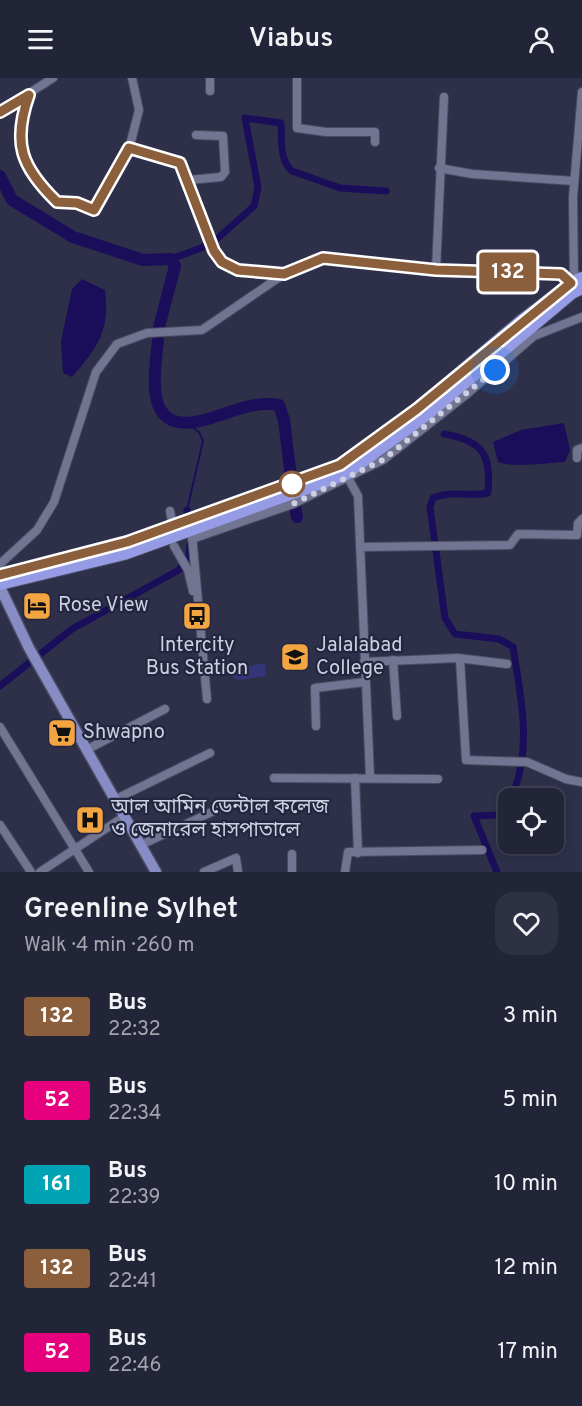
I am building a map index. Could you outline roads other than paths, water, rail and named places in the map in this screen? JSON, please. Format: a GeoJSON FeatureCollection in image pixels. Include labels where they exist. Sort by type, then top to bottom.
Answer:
{"type":"FeatureCollection","features":[{"type":"Feature","properties":{"kind":"highway"},"geometry":{"type":"LineString","coordinates":[[0,585],[192,535],[345,473],[429,413],[572,293],[577,282]]}},
{"type":"Feature","properties":{"kind":"highway"},"geometry":{"type":"LineString","coordinates":[[0,575],[127,542],[345,473]]}},
{"type":"Feature","properties":{"kind":"main road"},"geometry":{"type":"LineString","coordinates":[[0,585],[29,648],[156,872]]}},
{"type":"Feature","properties":{"kind":"street"},"geometry":{"type":"LineString","coordinates":[[0,112],[54,78]]}},
{"type":"Feature","properties":{"kind":"street"},"geometry":{"type":"LineString","coordinates":[[29,95],[22,115],[18,139],[41,187],[57,202],[77,203],[94,210],[129,148],[139,111],[132,78]]}},
{"type":"Feature","properties":{"kind":"street"},"geometry":{"type":"LineString","coordinates":[[210,78],[210,91]]}},
{"type":"Feature","properties":{"kind":"street"},"geometry":{"type":"LineString","coordinates":[[297,78],[297,128],[326,132],[375,132],[375,142]]}},
{"type":"Feature","properties":{"kind":"street"},"geometry":{"type":"LineString","coordinates":[[0,564],[37,530],[54,502],[96,372],[117,344],[147,333],[202,330],[284,274],[323,258],[436,270],[561,274],[577,282],[574,181],[582,92]]}},
{"type":"Feature","properties":{"kind":"street"},"geometry":{"type":"LineString","coordinates":[[436,270],[444,97]]}},
{"type":"Feature","properties":{"kind":"street"},"geometry":{"type":"LineString","coordinates":[[189,180],[221,177],[225,172],[223,136],[196,135]]}},
{"type":"Feature","properties":{"kind":"street"},"geometry":{"type":"LineString","coordinates":[[129,148],[180,163],[189,180],[214,251],[222,262],[238,270],[284,274]]}},
{"type":"Feature","properties":{"kind":"street"},"geometry":{"type":"LineString","coordinates":[[439,168],[472,174],[574,181]]}},
{"type":"Feature","properties":{"kind":"street"},"geometry":{"type":"LineString","coordinates":[[370,777],[358,496],[345,473],[383,460],[467,394],[534,336],[582,317]]}},
{"type":"Feature","properties":{"kind":"street"},"geometry":{"type":"LineString","coordinates":[[577,458],[577,450],[582,448]]}},
{"type":"Feature","properties":{"kind":"street"},"geometry":{"type":"LineString","coordinates":[[361,547],[441,544],[510,545],[518,534],[577,535],[578,523],[582,519]]}},
{"type":"Feature","properties":{"kind":"street"},"geometry":{"type":"LineString","coordinates":[[192,535],[207,699]]}},
{"type":"Feature","properties":{"kind":"street"},"geometry":{"type":"LineString","coordinates":[[174,546],[180,560],[188,570],[202,641]]}},
{"type":"Feature","properties":{"kind":"street"},"geometry":{"type":"LineString","coordinates":[[364,662],[460,659],[507,664]]}},
{"type":"Feature","properties":{"kind":"street"},"geometry":{"type":"LineString","coordinates":[[460,659],[466,760],[527,762],[566,779],[582,782]]}},
{"type":"Feature","properties":{"kind":"street"},"geometry":{"type":"LineString","coordinates":[[393,660],[397,716]]}},
{"type":"Feature","properties":{"kind":"street"},"geometry":{"type":"LineString","coordinates":[[316,726],[315,688],[365,682]]}},
{"type":"Feature","properties":{"kind":"street"},"geometry":{"type":"LineString","coordinates":[[88,749],[165,709]]}},
{"type":"Feature","properties":{"kind":"street"},"geometry":{"type":"LineString","coordinates":[[0,727],[89,872]]}},
{"type":"Feature","properties":{"kind":"street"},"geometry":{"type":"LineString","coordinates":[[116,800],[210,753]]}},
{"type":"Feature","properties":{"kind":"street"},"geometry":{"type":"LineString","coordinates":[[274,777],[438,779]]}},
{"type":"Feature","properties":{"kind":"street"},"geometry":{"type":"LineString","coordinates":[[355,778],[358,853]]}},
{"type":"Feature","properties":{"kind":"street"},"geometry":{"type":"LineString","coordinates":[[141,844],[231,803]]}},
{"type":"Feature","properties":{"kind":"street"},"geometry":{"type":"LineString","coordinates":[[40,872],[125,816]]}},
{"type":"Feature","properties":{"kind":"street"},"geometry":{"type":"LineString","coordinates":[[0,825],[30,872]]}},
{"type":"Feature","properties":{"kind":"street"},"geometry":{"type":"LineString","coordinates":[[345,872],[346,853],[482,850]]}},
{"type":"Feature","properties":{"kind":"street"},"geometry":{"type":"LineString","coordinates":[[292,854],[292,872]]}},
{"type":"Feature","properties":{"kind":"street"},"geometry":{"type":"LineString","coordinates":[[204,872],[236,858],[238,872]]}},
{"type":"Feature","properties":{"kind":"waterway"},"geometry":{"type":"LineString","coordinates":[[171,259],[201,248],[218,238],[254,206],[258,187],[245,118],[281,123],[283,155],[292,171],[340,188],[386,191]]}},
{"type":"Feature","properties":{"kind":"waterway"},"geometry":{"type":"LineString","coordinates":[[0,176],[12,200],[73,237],[143,260],[171,259],[175,266],[159,327]]}},
{"type":"Feature","properties":{"kind":"waterway"},"geometry":{"type":"LineString","coordinates":[[158,341],[155,390],[158,404],[164,414],[174,421],[190,423],[261,404],[279,405],[284,420],[291,477]]}},
{"type":"Feature","properties":{"kind":"waterway"},"geometry":{"type":"LineString","coordinates":[[185,422],[199,432],[203,441],[187,510]]}},
{"type":"Feature","properties":{"kind":"waterway"},"geometry":{"type":"LineString","coordinates":[[444,434],[468,441],[476,446],[486,459],[488,493],[440,496],[433,498],[430,507],[445,618],[455,634],[499,639],[513,647],[523,723],[522,761],[515,788]]}},
{"type":"Feature","properties":{"kind":"waterway"},"geometry":{"type":"LineString","coordinates":[[295,506],[297,517]]}},
{"type":"Feature","properties":{"kind":"waterway"},"geometry":{"type":"LineString","coordinates":[[0,686],[72,629],[179,570],[189,556],[190,544]]}},
{"type":"Feature","properties":{"kind":"waterway"},"geometry":{"type":"LineString","coordinates":[[497,872],[474,816],[498,815]]}},
{"type":"Feature","properties":{"kind":"place","name":"Rose View"},"geometry":{"type":"Point","coordinates":[37,606]}},
{"type":"Feature","properties":{"kind":"place","name":"Intercity Bus Station"},"geometry":{"type":"Point","coordinates":[197,616]}},
{"type":"Feature","properties":{"kind":"place","name":"Jalalabad College"},"geometry":{"type":"Point","coordinates":[295,657]}},
{"type":"Feature","properties":{"kind":"place","name":"Shwapno"},"geometry":{"type":"Point","coordinates":[62,733]}},
{"type":"Feature","properties":{"kind":"place","name":"আল আমিন ডেন্টাল কলেজ ও জেনারেল হাসপাতালে"},"geometry":{"type":"Point","coordinates":[90,820]}}]}
